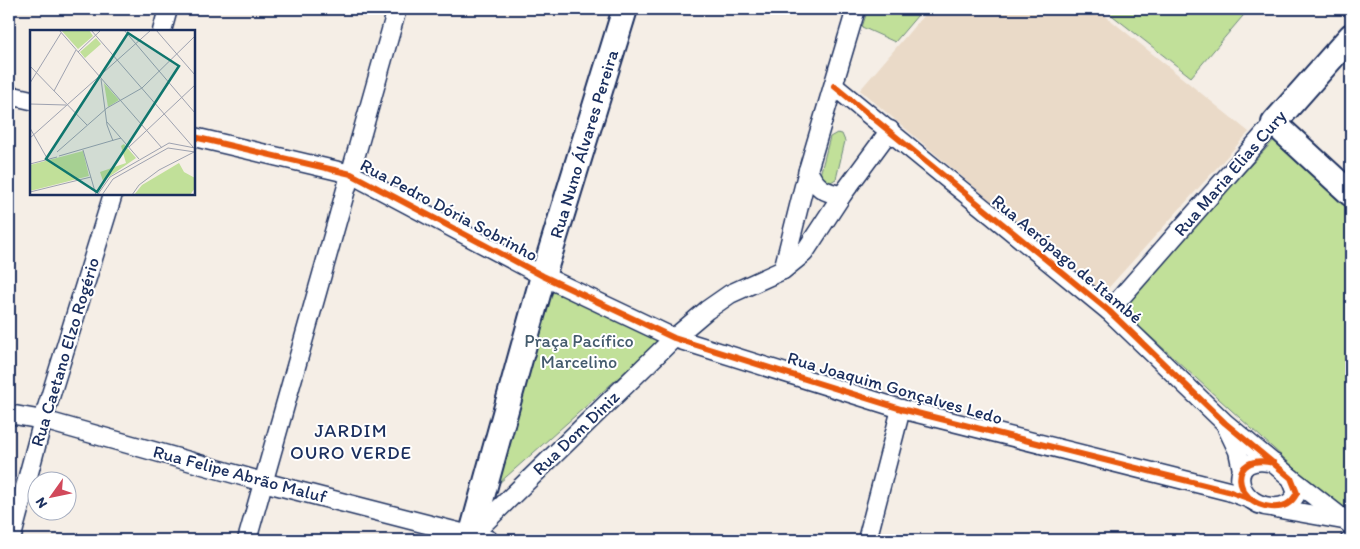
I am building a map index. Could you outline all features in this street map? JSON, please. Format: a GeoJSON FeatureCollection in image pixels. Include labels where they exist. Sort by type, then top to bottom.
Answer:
{"type":"FeatureCollection","features":[{"type":"Feature","properties":{"kind":"street"},"geometry":{"type":"LineString","coordinates":[[162,30],[168,9]]}},
{"type":"Feature","properties":{"kind":"street"},"geometry":{"type":"LineString","coordinates":[[247,540],[397,9]]}},
{"type":"Feature","properties":{"kind":"street","name":"Rua Nuno Álvares Pereira"},"geometry":{"type":"LineString","coordinates":[[477,539],[543,276],[625,9]]}},
{"type":"Feature","properties":{"kind":"street"},"geometry":{"type":"LineString","coordinates":[[783,270],[808,170],[856,9]]}},
{"type":"Feature","properties":{"kind":"street","name":"Rua Maria Elias Cury"},"geometry":{"type":"LineString","coordinates":[[1109,311],[1351,36]]}},
{"type":"Feature","properties":{"kind":"street","name":"Rua Aerópago de Itambé"},"geometry":{"type":"LineString","coordinates":[[834,86],[1109,311],[1225,423],[1274,462]]}},
{"type":"Feature","properties":{"kind":"street"},"geometry":{"type":"LineString","coordinates":[[9,95],[30,100]]}},
{"type":"Feature","properties":{"kind":"street"},"geometry":{"type":"LineString","coordinates":[[1274,123],[1351,194]]}},
{"type":"Feature","properties":{"kind":"street","name":"Rua Dom Diniz"},"geometry":{"type":"LineString","coordinates":[[477,539],[674,338],[707,310],[730,294],[783,270],[804,253],[842,194],[890,130]]}},
{"type":"Feature","properties":{"kind":"street","name":"Rua Pedro Dória Sobrinho"},"geometry":{"type":"LineString","coordinates":[[195,137],[351,174],[543,276]]}},
{"type":"Feature","properties":{"kind":"street"},"geometry":{"type":"LineString","coordinates":[[808,170],[817,186],[825,191],[842,194]]}},
{"type":"Feature","properties":{"kind":"street","name":"Rua Caetano Elzo Rogério"},"geometry":{"type":"LineString","coordinates":[[12,540],[43,420],[113,195]]}},
{"type":"Feature","properties":{"kind":"street","name":"Rua Joaquim Gonçalves Ledo"},"geometry":{"type":"LineString","coordinates":[[543,276],[674,338],[901,409],[1219,489],[1250,499]]}},
{"type":"Feature","properties":{"kind":"street"},"geometry":{"type":"LineString","coordinates":[[867,540],[901,409]]}},
{"type":"Feature","properties":{"kind":"street","name":"Rua Felipe Abrão Maluf"},"geometry":{"type":"LineString","coordinates":[[9,414],[43,420],[477,539]]}},
{"type":"Feature","properties":{"kind":"street","name":"Rua Aerópago de Itambé"},"geometry":{"type":"LineString","coordinates":[[1225,423],[1238,451],[1242,470]]}},
{"type":"Feature","properties":{"kind":"street"},"geometry":{"type":"LineString","coordinates":[[1261,460],[1274,462],[1291,478],[1348,523],[1260,505],[1250,499],[1244,492],[1240,478],[1242,470],[1250,462],[1261,460]]}},
{"type":"Feature","properties":{"kind":"street"},"geometry":{"type":"LineString","coordinates":[[1275,508],[1293,501],[1297,493],[1291,478]]}},
{"type":"Feature","properties":{"kind":"shaded area"},"geometry":{"type":"Polygon","coordinates":[[[929,9],[1097,9],[1249,132],[1102,295],[860,90],[929,9]]]}},
{"type":"Feature","properties":{"kind":"green space"},"geometry":{"type":"Polygon","coordinates":[[[868,9],[923,9],[895,42],[862,27],[868,9]]]}},
{"type":"Feature","properties":{"kind":"green space"},"geometry":{"type":"Polygon","coordinates":[[[1104,9],[1240,9],[1248,10],[1191,77],[1104,9]]]}},
{"type":"Feature","properties":{"kind":"green space"},"geometry":{"type":"Polygon","coordinates":[[[837,133],[842,134],[845,141],[836,179],[829,183],[822,179],[820,175],[830,137],[837,133]]]}},
{"type":"Feature","properties":{"kind":"green space"},"geometry":{"type":"Polygon","coordinates":[[[1276,138],[1351,207],[1351,519],[1119,308],[1276,138]]]}},
{"type":"Feature","properties":{"kind":"green space","name":"Praça Pacífico Marcelino"},"geometry":{"type":"Polygon","coordinates":[[[548,286],[662,339],[498,484],[548,286]]]}},
{"type":"Feature","properties":{"kind":"cycle path"},"geometry":{"type":"LineString","coordinates":[[834,86],[1109,311],[1225,423],[1291,478],[1297,493],[1287,504],[1271,507],[1258,504],[1249,497],[1243,489],[1240,479],[1242,471],[1248,464],[1259,461],[1274,463]]}},
{"type":"Feature","properties":{"kind":"cycle path"},"geometry":{"type":"LineString","coordinates":[[195,137],[351,174],[543,276],[674,338],[901,409],[1228,491],[1250,499]]}},
{"type":"Feature","properties":{"kind":"district","name":"JARDIM OURO VERDE"},"geometry":{"type":"Point","coordinates":[351,441]}}]}
